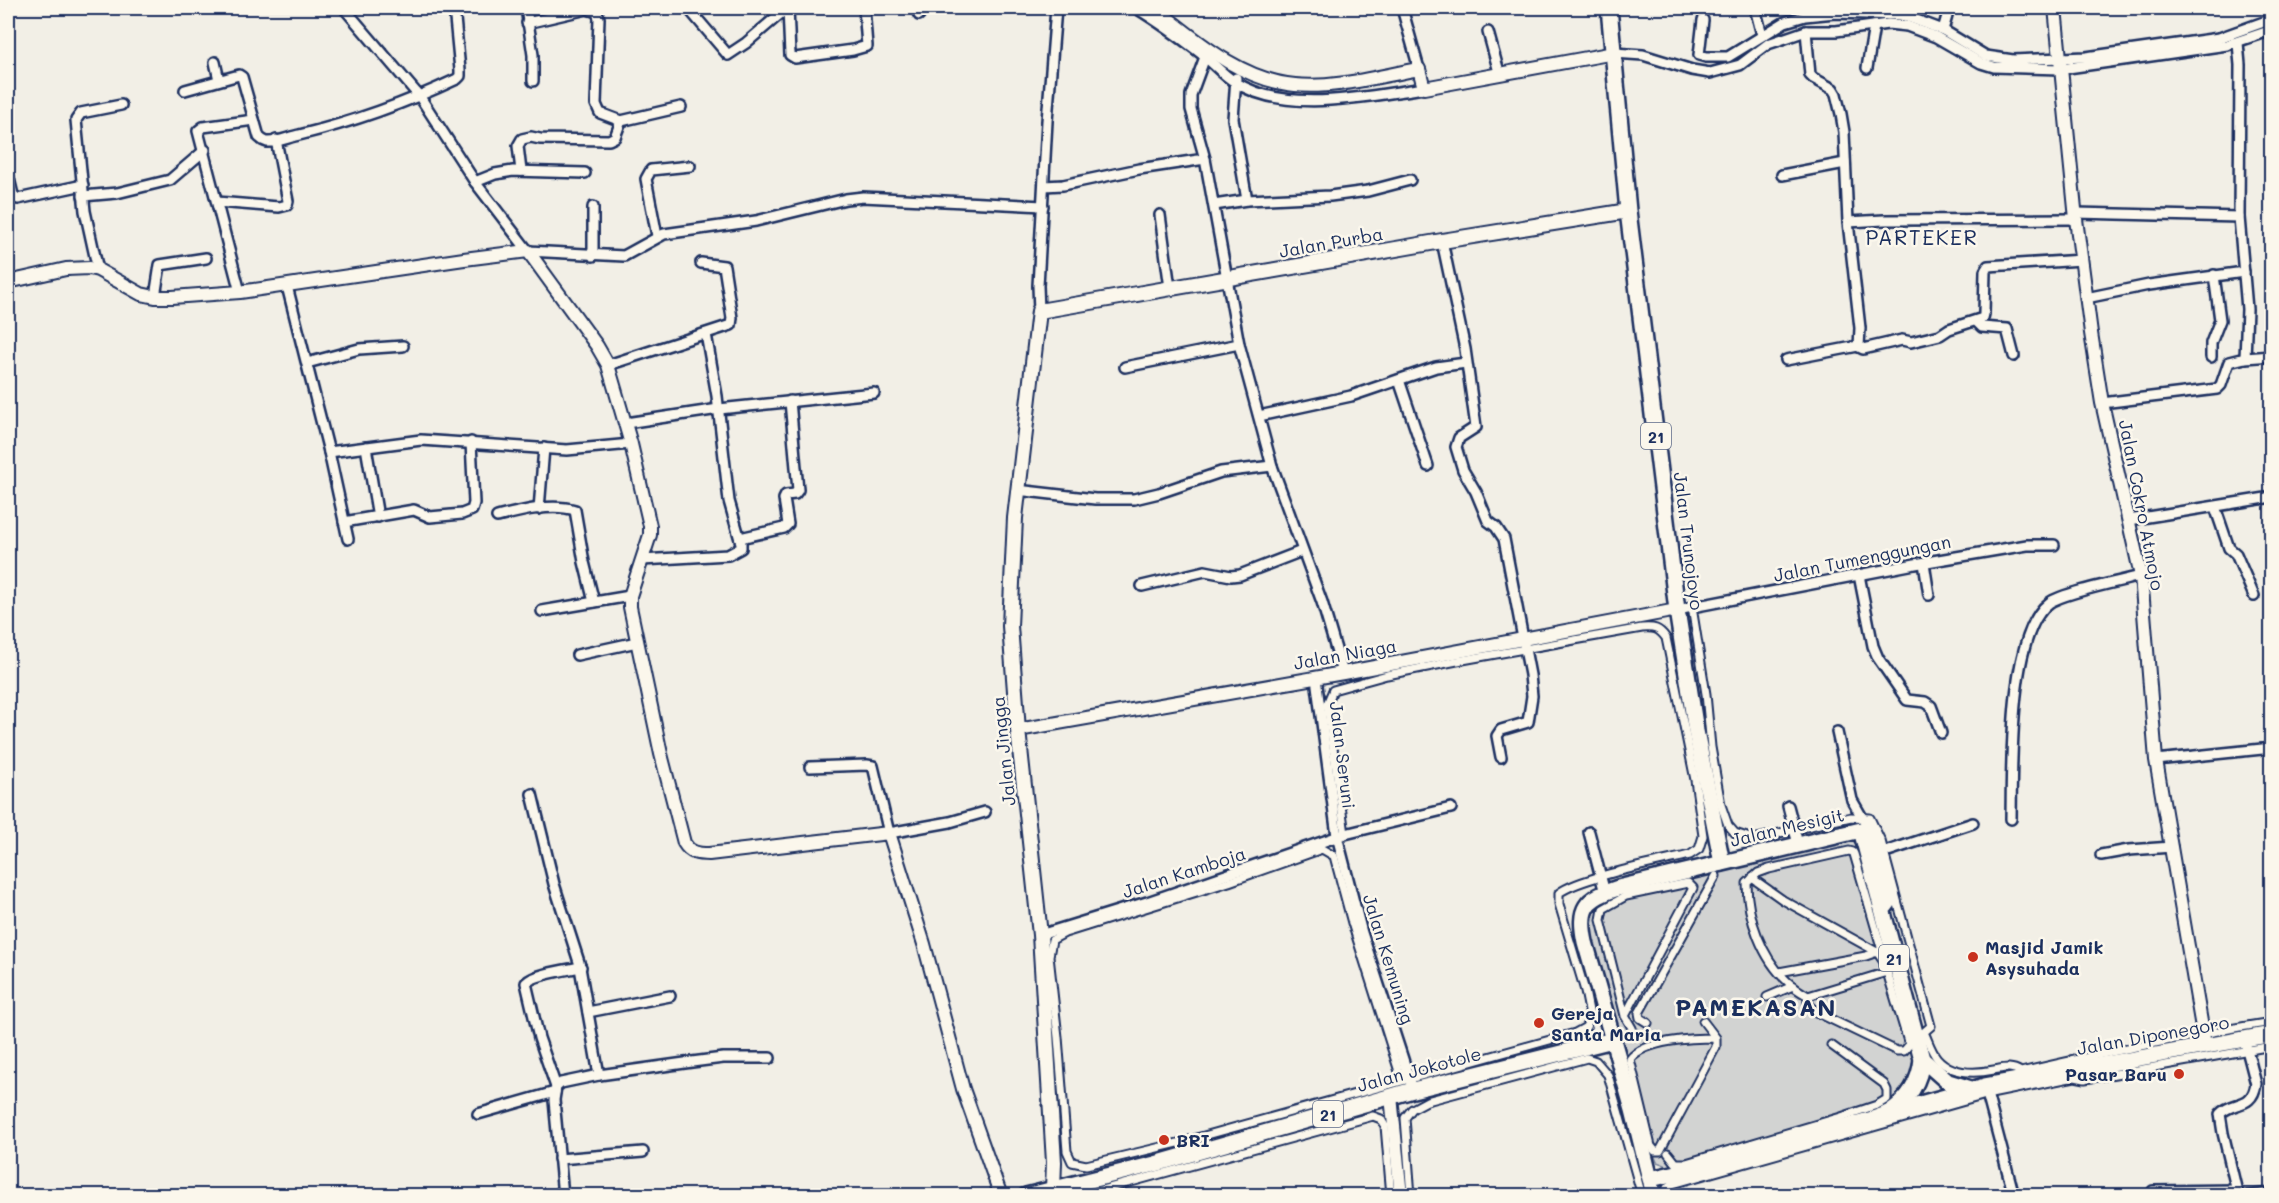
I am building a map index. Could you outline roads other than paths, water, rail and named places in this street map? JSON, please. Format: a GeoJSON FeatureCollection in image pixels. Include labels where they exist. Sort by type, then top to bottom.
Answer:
{"type":"FeatureCollection","features":[{"type":"Feature","properties":{"kind":"main road","name":"Jalan Trunojoyo"},"geometry":{"type":"LineString","coordinates":[[1609,8],[1629,211],[1684,609],[1696,731],[1719,869]]}},
{"type":"Feature","properties":{"kind":"main road","name":"Jalan Purba"},"geometry":{"type":"LineString","coordinates":[[1039,311],[1629,211]]}},
{"type":"Feature","properties":{"kind":"main road","name":"Jalan Jingga"},"geometry":{"type":"LineString","coordinates":[[1039,311],[1017,490],[1010,587],[1010,626],[1018,730],[1040,935],[1053,1150],[1050,1192]]}},
{"type":"Feature","properties":{"kind":"main road","name":"Jalan Mesigit"},"geometry":{"type":"LineString","coordinates":[[1603,885],[1719,869],[1796,837],[1865,825],[1881,910],[1922,1059],[1916,1085],[1904,1101],[1888,1113]]}},
{"type":"Feature","properties":{"kind":"main road"},"geometry":{"type":"LineString","coordinates":[[1603,885],[1587,905],[1581,923],[1653,1196]]}},
{"type":"Feature","properties":{"kind":"main road","name":"Jalan Diponegoro"},"geometry":{"type":"LineString","coordinates":[[1650,1179],[1770,1148],[1888,1113],[2028,1079],[2204,1038],[2245,1044],[2271,1034]]}},
{"type":"Feature","properties":{"kind":"main road","name":"Jalan Jokotole"},"geometry":{"type":"LineString","coordinates":[[1026,1196],[1050,1192],[1155,1164],[1391,1096],[1408,1084],[1613,1040]]}},
{"type":"Feature","properties":{"kind":"main road"},"geometry":{"type":"LineString","coordinates":[[1922,1059],[1948,1082],[1981,1090]]}},
{"type":"Feature","properties":{"kind":"street"},"geometry":{"type":"LineString","coordinates":[[344,8],[420,97],[475,182],[528,251],[597,346],[608,365],[626,423],[650,525],[630,596],[637,642],[672,800],[684,843],[688,849],[697,854],[709,854],[889,833],[951,822],[985,812]]}},
{"type":"Feature","properties":{"kind":"street"},"geometry":{"type":"LineString","coordinates":[[185,90],[234,75],[242,77],[259,137],[262,140],[267,142],[323,129],[420,97],[460,76],[454,8]]}},
{"type":"Feature","properties":{"kind":"street"},"geometry":{"type":"LineString","coordinates":[[526,8],[533,55],[533,81]]}},
{"type":"Feature","properties":{"kind":"street"},"geometry":{"type":"LineString","coordinates":[[688,8],[728,56],[787,8]]}},
{"type":"Feature","properties":{"kind":"street"},"geometry":{"type":"LineString","coordinates":[[787,8],[790,54],[795,58],[867,46],[864,8]]}},
{"type":"Feature","properties":{"kind":"street"},"geometry":{"type":"LineString","coordinates":[[1039,311],[1038,286],[1047,121],[1056,8]]}},
{"type":"Feature","properties":{"kind":"street"},"geometry":{"type":"LineString","coordinates":[[1136,8],[1166,26],[1205,57],[1237,74],[1297,86],[1342,82],[1424,88],[1499,72],[1614,53],[1643,55],[1710,74],[1740,65],[1768,44],[1806,31],[1900,15],[1929,30],[1981,63],[1994,67],[2060,64],[2202,45],[2238,43],[2271,30]]}},
{"type":"Feature","properties":{"kind":"street"},"geometry":{"type":"LineString","coordinates":[[1155,8],[1208,49],[1258,93],[1284,99],[1336,99],[1386,84],[1419,69]]}},
{"type":"Feature","properties":{"kind":"street"},"geometry":{"type":"LineString","coordinates":[[1402,8],[1424,88]]}},
{"type":"Feature","properties":{"kind":"street"},"geometry":{"type":"LineString","coordinates":[[1755,8],[1762,35]]}},
{"type":"Feature","properties":{"kind":"street"},"geometry":{"type":"LineString","coordinates":[[1943,30],[1947,16],[1946,8]]}},
{"type":"Feature","properties":{"kind":"street","name":"Jalan Cokro Atmojo"},"geometry":{"type":"LineString","coordinates":[[2055,8],[2086,298],[2102,403],[2140,576],[2156,760],[2204,1038]]}},
{"type":"Feature","properties":{"kind":"street"},"geometry":{"type":"LineString","coordinates":[[528,23],[587,9],[597,12],[599,18],[597,109],[607,116],[621,121],[681,107]]}},
{"type":"Feature","properties":{"kind":"street"},"geometry":{"type":"LineString","coordinates":[[1699,55],[1714,58],[1728,57],[1794,18],[1835,13],[1888,24],[1943,30],[1986,56],[1999,59],[2060,64]]}},
{"type":"Feature","properties":{"kind":"street"},"geometry":{"type":"LineString","coordinates":[[1867,19],[1867,68]]}},
{"type":"Feature","properties":{"kind":"street"},"geometry":{"type":"LineString","coordinates":[[2202,45],[2271,19]]}},
{"type":"Feature","properties":{"kind":"street"},"geometry":{"type":"LineString","coordinates":[[1694,71],[1699,55],[1703,20]]}},
{"type":"Feature","properties":{"kind":"street"},"geometry":{"type":"LineString","coordinates":[[1806,31],[1811,77],[1828,85],[1836,94],[1844,132],[1848,222],[1860,328],[1858,346]]}},
{"type":"Feature","properties":{"kind":"street"},"geometry":{"type":"LineString","coordinates":[[1488,32],[1499,72]]}},
{"type":"Feature","properties":{"kind":"street"},"geometry":{"type":"LineString","coordinates":[[2238,43],[2240,217],[2247,309],[2245,358]]}},
{"type":"Feature","properties":{"kind":"street"},"geometry":{"type":"LineString","coordinates":[[1205,57],[1191,95],[1191,109],[1205,159],[1239,344],[1272,465],[1322,602],[1343,673]]}},
{"type":"Feature","properties":{"kind":"street"},"geometry":{"type":"LineString","coordinates":[[215,62],[219,80]]}},
{"type":"Feature","properties":{"kind":"street"},"geometry":{"type":"LineString","coordinates":[[1237,74],[1233,119],[1247,200]]}},
{"type":"Feature","properties":{"kind":"street"},"geometry":{"type":"LineString","coordinates":[[98,270],[86,221],[76,118],[81,113],[121,105]]}},
{"type":"Feature","properties":{"kind":"street"},"geometry":{"type":"LineString","coordinates":[[240,292],[205,150],[198,134],[199,129],[254,120]]}},
{"type":"Feature","properties":{"kind":"street"},"geometry":{"type":"LineString","coordinates":[[520,171],[518,146],[522,139],[531,137],[609,140],[615,137],[621,121]]}},
{"type":"Feature","properties":{"kind":"street"},"geometry":{"type":"LineString","coordinates":[[218,202],[279,207],[287,205],[276,140]]}},
{"type":"Feature","properties":{"kind":"street"},"geometry":{"type":"LineString","coordinates":[[83,196],[117,193],[170,180],[205,150]]}},
{"type":"Feature","properties":{"kind":"street"},"geometry":{"type":"LineString","coordinates":[[1044,186],[1063,185],[1139,169],[1205,159]]}},
{"type":"Feature","properties":{"kind":"street"},"geometry":{"type":"LineString","coordinates":[[1782,175],[1845,163]]}},
{"type":"Feature","properties":{"kind":"street"},"geometry":{"type":"LineString","coordinates":[[657,236],[646,179],[648,173],[651,170],[690,166]]}},
{"type":"Feature","properties":{"kind":"street"},"geometry":{"type":"LineString","coordinates":[[475,182],[501,173],[520,171],[585,173]]}},
{"type":"Feature","properties":{"kind":"street"},"geometry":{"type":"LineString","coordinates":[[8,174],[13,195],[18,199],[83,185]]}},
{"type":"Feature","properties":{"kind":"street"},"geometry":{"type":"LineString","coordinates":[[1214,205],[1247,200],[1330,196],[1368,191],[1410,180]]}},
{"type":"Feature","properties":{"kind":"street"},"geometry":{"type":"LineString","coordinates":[[8,282],[73,268],[98,270],[129,288],[155,297],[240,292],[528,251],[593,256],[630,254],[657,236],[670,232],[756,221],[863,197],[1043,206]]}},
{"type":"Feature","properties":{"kind":"street"},"geometry":{"type":"LineString","coordinates":[[593,207],[593,256]]}},
{"type":"Feature","properties":{"kind":"street"},"geometry":{"type":"LineString","coordinates":[[1160,215],[1170,288]]}},
{"type":"Feature","properties":{"kind":"street"},"geometry":{"type":"LineString","coordinates":[[1848,222],[2076,216],[2240,217]]}},
{"type":"Feature","properties":{"kind":"street"},"geometry":{"type":"LineString","coordinates":[[1442,241],[1476,427],[1459,438],[1456,447],[1463,470],[1476,492],[1488,521],[1496,527],[1504,539],[1532,696],[1530,717],[1525,724],[1498,733],[1501,757]]}},
{"type":"Feature","properties":{"kind":"street"},"geometry":{"type":"LineString","coordinates":[[155,297],[160,265],[206,258]]}},
{"type":"Feature","properties":{"kind":"street"},"geometry":{"type":"LineString","coordinates":[[1786,360],[1858,346],[1863,349],[1902,340],[1911,342],[1940,336],[1949,329],[1983,318],[1985,271],[1988,266],[2082,260]]}},
{"type":"Feature","properties":{"kind":"street"},"geometry":{"type":"LineString","coordinates":[[608,365],[731,325],[732,318],[724,266],[701,263]]}},
{"type":"Feature","properties":{"kind":"street"},"geometry":{"type":"LineString","coordinates":[[2086,298],[2128,288],[2244,272]]}},
{"type":"Feature","properties":{"kind":"street"},"geometry":{"type":"LineString","coordinates":[[2211,357],[2211,343],[2220,321],[2214,275]]}},
{"type":"Feature","properties":{"kind":"street"},"geometry":{"type":"LineString","coordinates":[[286,286],[329,452],[348,539]]}},
{"type":"Feature","properties":{"kind":"street"},"geometry":{"type":"LineString","coordinates":[[1976,321],[1982,327],[2007,329],[2014,356]]}},
{"type":"Feature","properties":{"kind":"street"},"geometry":{"type":"LineString","coordinates":[[642,560],[728,555],[741,548],[729,501],[719,409],[706,334]]}},
{"type":"Feature","properties":{"kind":"street"},"geometry":{"type":"LineString","coordinates":[[1125,368],[1239,344]]}},
{"type":"Feature","properties":{"kind":"street"},"geometry":{"type":"LineString","coordinates":[[307,363],[359,349],[403,346]]}},
{"type":"Feature","properties":{"kind":"street"},"geometry":{"type":"LineString","coordinates":[[2102,403],[2217,389],[2221,385],[2229,362],[2271,356]]}},
{"type":"Feature","properties":{"kind":"street"},"geometry":{"type":"LineString","coordinates":[[1259,416],[1351,396],[1436,367],[1466,363]]}},
{"type":"Feature","properties":{"kind":"street"},"geometry":{"type":"LineString","coordinates":[[1400,380],[1428,466]]}},
{"type":"Feature","properties":{"kind":"street"},"geometry":{"type":"LineString","coordinates":[[626,423],[719,409],[874,393]]}},
{"type":"Feature","properties":{"kind":"street"},"geometry":{"type":"LineString","coordinates":[[740,538],[784,528],[788,524],[784,499],[786,495],[795,494],[798,490],[790,401]]}},
{"type":"Feature","properties":{"kind":"street"},"geometry":{"type":"LineString","coordinates":[[329,452],[422,440],[585,450],[631,444]]}},
{"type":"Feature","properties":{"kind":"street"},"geometry":{"type":"LineString","coordinates":[[344,522],[414,510],[430,517],[462,514],[472,510],[474,503],[471,442]]}},
{"type":"Feature","properties":{"kind":"street"},"geometry":{"type":"LineString","coordinates":[[366,447],[378,517]]}},
{"type":"Feature","properties":{"kind":"street"},"geometry":{"type":"LineString","coordinates":[[539,509],[543,448]]}},
{"type":"Feature","properties":{"kind":"street"},"geometry":{"type":"LineString","coordinates":[[1017,490],[1095,499],[1134,499],[1221,472],[1272,465]]}},
{"type":"Feature","properties":{"kind":"street"},"geometry":{"type":"LineString","coordinates":[[2129,520],[2271,498]]}},
{"type":"Feature","properties":{"kind":"street"},"geometry":{"type":"LineString","coordinates":[[2215,507],[2229,548],[2236,554],[2254,596]]}},
{"type":"Feature","properties":{"kind":"street"},"geometry":{"type":"LineString","coordinates":[[497,517],[539,509],[575,510],[594,602]]}},
{"type":"Feature","properties":{"kind":"street","name":"Jalan Tumenggungan"},"geometry":{"type":"LineString","coordinates":[[1684,609],[2026,545],[2054,545]]}},
{"type":"Feature","properties":{"kind":"street"},"geometry":{"type":"LineString","coordinates":[[1142,586],[1205,571],[1231,576],[1240,575],[1302,551]]}},
{"type":"Feature","properties":{"kind":"street"},"geometry":{"type":"LineString","coordinates":[[1924,563],[1929,595]]}},
{"type":"Feature","properties":{"kind":"street"},"geometry":{"type":"LineString","coordinates":[[1859,575],[1873,646],[1878,658],[1907,700],[1931,705],[1941,733]]}},
{"type":"Feature","properties":{"kind":"street"},"geometry":{"type":"LineString","coordinates":[[2011,819],[2014,729],[2022,656],[2032,625],[2049,603],[2062,597],[2140,576]]}},
{"type":"Feature","properties":{"kind":"street"},"geometry":{"type":"LineString","coordinates":[[542,611],[630,596]]}},
{"type":"Feature","properties":{"kind":"street"},"geometry":{"type":"LineString","coordinates":[[1684,609],[1706,694],[1711,747],[1721,805],[1728,825],[1735,833],[1753,839],[1796,837],[1788,806]]}},
{"type":"Feature","properties":{"kind":"street","name":"Jalan Niaga"},"geometry":{"type":"LineString","coordinates":[[1018,730],[1523,644],[1684,609]]}},
{"type":"Feature","properties":{"kind":"street"},"geometry":{"type":"LineString","coordinates":[[1341,835],[1327,704],[1333,690],[1523,644],[1654,627],[1666,638],[1695,780],[1703,836],[1699,849],[1690,855],[1603,885],[1566,888],[1559,893],[1559,904],[1585,991],[1590,1016],[1586,1027],[1575,1034],[1408,1084],[1086,1165],[1072,1162],[1067,1152],[1049,956],[1052,940],[1065,933],[1229,882],[1322,849],[1327,851],[1334,856],[1352,923],[1408,1084]]}},
{"type":"Feature","properties":{"kind":"street"},"geometry":{"type":"LineString","coordinates":[[577,655],[637,642]]}},
{"type":"Feature","properties":{"kind":"street","name":"Jalan Seruni"},"geometry":{"type":"LineString","coordinates":[[1316,678],[1341,835]]}},
{"type":"Feature","properties":{"kind":"street"},"geometry":{"type":"LineString","coordinates":[[1837,732],[1852,800],[1882,852],[1931,1026],[1924,1032],[1936,1057],[1946,1065],[1959,1072],[1982,1073],[2012,1067],[2021,1072],[2101,1053],[2204,1038],[2271,1022]]}},
{"type":"Feature","properties":{"kind":"street"},"geometry":{"type":"LineString","coordinates":[[2156,760],[2271,748]]}},
{"type":"Feature","properties":{"kind":"street"},"geometry":{"type":"LineString","coordinates":[[810,767],[873,766],[889,833],[924,944],[963,1089],[1001,1196]]}},
{"type":"Feature","properties":{"kind":"street"},"geometry":{"type":"LineString","coordinates":[[532,794],[580,968],[599,1075]]}},
{"type":"Feature","properties":{"kind":"street","name":"Jalan Kamboja"},"geometry":{"type":"LineString","coordinates":[[1040,935],[1147,902],[1341,835],[1451,808]]}},
{"type":"Feature","properties":{"kind":"street"},"geometry":{"type":"LineString","coordinates":[[1882,852],[1973,823]]}},
{"type":"Feature","properties":{"kind":"street"},"geometry":{"type":"LineString","coordinates":[[1589,832],[1603,885]]}},
{"type":"Feature","properties":{"kind":"street","name":"Jalan Kemuning"},"geometry":{"type":"LineString","coordinates":[[1341,835],[1362,933],[1408,1084]]}},
{"type":"Feature","properties":{"kind":"street"},"geometry":{"type":"LineString","coordinates":[[2101,855],[2146,848],[2172,847]]}},
{"type":"Feature","properties":{"kind":"street"},"geometry":{"type":"LineString","coordinates":[[1779,972],[1877,952],[1881,947],[1853,852],[1769,869],[1747,882],[1747,898],[1761,944],[1779,972],[1793,986],[1808,996]]}},
{"type":"Feature","properties":{"kind":"street"},"geometry":{"type":"LineString","coordinates":[[1881,910],[1888,908],[1891,904],[1882,852]]}},
{"type":"Feature","properties":{"kind":"street"},"geometry":{"type":"LineString","coordinates":[[1648,1023],[1640,1018],[1639,1013],[1719,869]]}},
{"type":"Feature","properties":{"kind":"street"},"geometry":{"type":"LineString","coordinates":[[1752,878],[1783,900],[1877,952],[1884,962],[1909,1046],[1904,1052],[1898,1051],[1816,1012],[1808,1003],[1808,996]]}},
{"type":"Feature","properties":{"kind":"street"},"geometry":{"type":"LineString","coordinates":[[1625,1016],[1693,888],[1688,883],[1626,896],[1603,909],[1601,920],[1625,1016],[1632,1028]]}},
{"type":"Feature","properties":{"kind":"street"},"geometry":{"type":"LineString","coordinates":[[562,1196],[565,1159],[560,1086],[539,1038],[526,983],[531,979],[580,968]]}},
{"type":"Feature","properties":{"kind":"street"},"geometry":{"type":"LineString","coordinates":[[1808,996],[1887,972]]}},
{"type":"Feature","properties":{"kind":"street"},"geometry":{"type":"LineString","coordinates":[[1767,997],[1793,986]]}},
{"type":"Feature","properties":{"kind":"street"},"geometry":{"type":"LineString","coordinates":[[588,1012],[670,996]]}},
{"type":"Feature","properties":{"kind":"street"},"geometry":{"type":"LineString","coordinates":[[1703,1022],[1716,1038],[1716,1047],[1659,1151],[1655,1151],[1630,1059],[1649,1047],[1682,1039],[1716,1038]]}},
{"type":"Feature","properties":{"kind":"street"},"geometry":{"type":"LineString","coordinates":[[1663,1196],[1667,1188],[1673,1184],[1981,1090],[2075,1077],[2085,1079],[2103,1076],[2245,1044],[2271,1046]]}},
{"type":"Feature","properties":{"kind":"street"},"geometry":{"type":"LineString","coordinates":[[2152,1191],[2237,1193],[2220,1114],[2224,1110],[2245,1102],[2255,1091],[2256,1084],[2245,1044]]}},
{"type":"Feature","properties":{"kind":"street"},"geometry":{"type":"LineString","coordinates":[[1668,1153],[1676,1163],[1686,1163],[1850,1114],[1877,1105],[1887,1099],[1884,1084],[1831,1046]]}},
{"type":"Feature","properties":{"kind":"street"},"geometry":{"type":"LineString","coordinates":[[478,1113],[599,1075],[723,1058],[770,1058]]}},
{"type":"Feature","properties":{"kind":"street"},"geometry":{"type":"LineString","coordinates":[[1411,1196],[1405,1118],[1412,1109],[1427,1101],[1587,1058],[1596,1061],[1608,1075],[1642,1196]]}},
{"type":"Feature","properties":{"kind":"street"},"geometry":{"type":"LineString","coordinates":[[1981,1090],[2014,1196]]}},
{"type":"Feature","properties":{"kind":"street"},"geometry":{"type":"LineString","coordinates":[[1391,1096],[1401,1196]]}},
{"type":"Feature","properties":{"kind":"street"},"geometry":{"type":"LineString","coordinates":[[1080,1196],[1373,1116],[1381,1119],[1384,1126],[1391,1196]]}},
{"type":"Feature","properties":{"kind":"street"},"geometry":{"type":"LineString","coordinates":[[565,1159],[643,1152]]}},
{"type":"Feature","properties":{"kind":"street"},"geometry":{"type":"LineString","coordinates":[[2247,1196],[2271,1193]]}},
{"type":"Feature","properties":{"kind":"place","name":"Masjid Jamik Asysuhada"},"geometry":{"type":"Point","coordinates":[1973,957]}},
{"type":"Feature","properties":{"kind":"place","name":"Gereja Santa Maria"},"geometry":{"type":"Point","coordinates":[1539,1023]}},
{"type":"Feature","properties":{"kind":"place","name":"Pasar Baru"},"geometry":{"type":"Point","coordinates":[2179,1074]}},
{"type":"Feature","properties":{"kind":"place","name":"BRI"},"geometry":{"type":"Point","coordinates":[1164,1140]}},
{"type":"Feature","properties":{"kind":"district","name":"PARTEKER"},"geometry":{"type":"Point","coordinates":[1922,236]}},
{"type":"Feature","properties":{"kind":"district","name":"PAMEKASAN"},"geometry":{"type":"Point","coordinates":[1756,1006]}}]}
